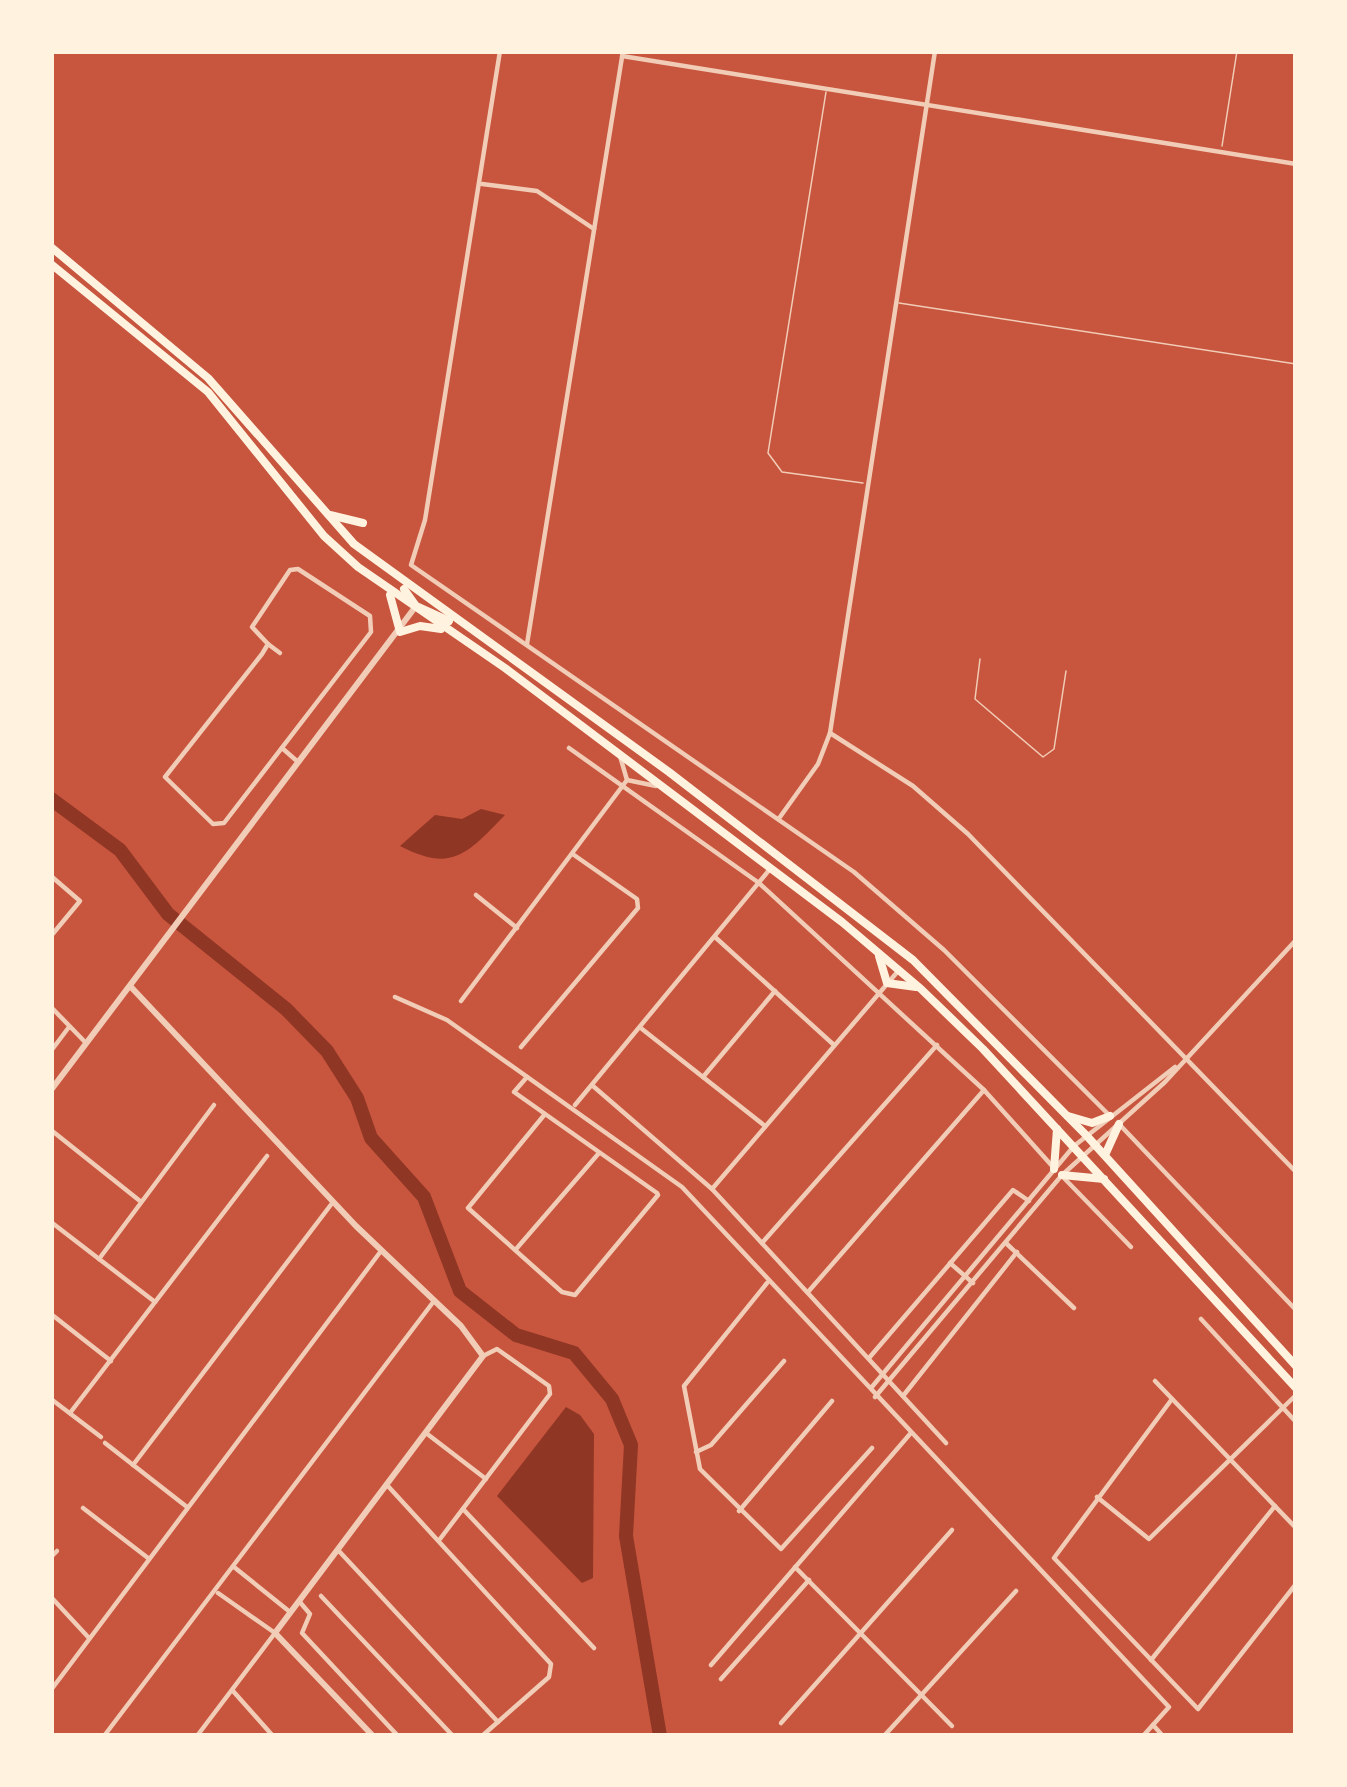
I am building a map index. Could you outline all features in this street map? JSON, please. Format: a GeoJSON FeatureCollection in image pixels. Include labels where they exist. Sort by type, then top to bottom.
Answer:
{"type":"FeatureCollection","features":[{"type":"Feature","properties":{"kind":"highway"},"geometry":{"type":"LineString","coordinates":[[51,248],[208,378],[354,544],[932,976],[1086,1135],[1296,1366]]}},
{"type":"Feature","properties":{"kind":"highway"},"geometry":{"type":"LineString","coordinates":[[51,264],[208,392],[324,536],[387,588],[770,868],[921,989],[1058,1128],[1296,1391]]}},
{"type":"Feature","properties":{"kind":"highway"},"geometry":{"type":"LineString","coordinates":[[329,514],[363,523]]}},
{"type":"Feature","properties":{"kind":"highway"},"geometry":{"type":"LineString","coordinates":[[391,574],[416,607],[496,648]]}},
{"type":"Feature","properties":{"kind":"highway"},"geometry":{"type":"LineString","coordinates":[[387,588],[400,632],[420,626],[446,629]]}},
{"type":"Feature","properties":{"kind":"highway"},"geometry":{"type":"LineString","coordinates":[[885,937],[899,957],[899,970]]}},
{"type":"Feature","properties":{"kind":"highway"},"geometry":{"type":"LineString","coordinates":[[876,950],[884,986],[921,989]]}},
{"type":"Feature","properties":{"kind":"highway"},"geometry":{"type":"LineString","coordinates":[[899,970],[932,976]]}},
{"type":"Feature","properties":{"kind":"highway"},"geometry":{"type":"LineString","coordinates":[[1067,1115],[1092,1123],[1110,1116]]}},
{"type":"Feature","properties":{"kind":"highway"},"geometry":{"type":"LineString","coordinates":[[1105,1156],[1106,1144],[1119,1124]]}},
{"type":"Feature","properties":{"kind":"highway"},"geometry":{"type":"LineString","coordinates":[[1058,1128],[1058,1172],[1106,1180]]}},
{"type":"Feature","properties":{"kind":"street"},"geometry":{"type":"LineString","coordinates":[[500,51],[425,520],[411,565],[780,817],[944,950],[1110,1116]]}},
{"type":"Feature","properties":{"kind":"street"},"geometry":{"type":"LineString","coordinates":[[780,817],[818,764],[830,733],[935,51]]}},
{"type":"Feature","properties":{"kind":"street"},"geometry":{"type":"LineString","coordinates":[[527,644],[622,54],[1296,164]]}},
{"type":"Feature","properties":{"kind":"street"},"geometry":{"type":"LineString","coordinates":[[482,184],[537,191],[595,229]]}},
{"type":"Feature","properties":{"kind":"street"},"geometry":{"type":"LineString","coordinates":[[268,644],[165,780],[219,825],[371,632],[372,620],[292,569],[252,627],[280,653]]}},
{"type":"Feature","properties":{"kind":"street"},"geometry":{"type":"LineString","coordinates":[[51,1090],[416,607]]}},
{"type":"Feature","properties":{"kind":"street"},"geometry":{"type":"LineString","coordinates":[[830,733],[913,786],[968,834],[1296,1172]]}},
{"type":"Feature","properties":{"kind":"street"},"geometry":{"type":"LineString","coordinates":[[281,748],[298,762]]}},
{"type":"Feature","properties":{"kind":"street"},"geometry":{"type":"LineString","coordinates":[[569,748],[620,789],[759,883],[884,986],[1131,1247]]}},
{"type":"Feature","properties":{"kind":"street"},"geometry":{"type":"LineString","coordinates":[[620,756],[627,780]]}},
{"type":"Feature","properties":{"kind":"street"},"geometry":{"type":"LineString","coordinates":[[461,1001],[627,780]]}},
{"type":"Feature","properties":{"kind":"street"},"geometry":{"type":"LineString","coordinates":[[627,780],[663,788]]}},
{"type":"Feature","properties":{"kind":"street"},"geometry":{"type":"LineString","coordinates":[[521,1047],[638,908],[637,899],[574,855]]}},
{"type":"Feature","properties":{"kind":"street"},"geometry":{"type":"LineString","coordinates":[[574,1107],[770,868]]}},
{"type":"Feature","properties":{"kind":"street"},"geometry":{"type":"LineString","coordinates":[[51,876],[80,901],[51,935]]}},
{"type":"Feature","properties":{"kind":"street"},"geometry":{"type":"LineString","coordinates":[[476,895],[518,928]]}},
{"type":"Feature","properties":{"kind":"street"},"geometry":{"type":"LineString","coordinates":[[715,937],[834,1045]]}},
{"type":"Feature","properties":{"kind":"street"},"geometry":{"type":"LineString","coordinates":[[870,1390],[1029,1201],[1119,1124],[1296,940]]}},
{"type":"Feature","properties":{"kind":"street"},"geometry":{"type":"LineString","coordinates":[[712,1189],[899,970]]}},
{"type":"Feature","properties":{"kind":"street"},"geometry":{"type":"LineString","coordinates":[[131,987],[483,1356]]}},
{"type":"Feature","properties":{"kind":"street"},"geometry":{"type":"LineString","coordinates":[[703,1077],[775,992]]}},
{"type":"Feature","properties":{"kind":"street"},"geometry":{"type":"LineString","coordinates":[[395,997],[447,1020],[682,1187],[1169,1707],[1143,1736]]}},
{"type":"Feature","properties":{"kind":"street"},"geometry":{"type":"LineString","coordinates":[[51,1007],[86,1043]]}},
{"type":"Feature","properties":{"kind":"street"},"geometry":{"type":"LineString","coordinates":[[51,1051],[69,1027]]}},
{"type":"Feature","properties":{"kind":"street"},"geometry":{"type":"LineString","coordinates":[[641,1028],[765,1126]]}},
{"type":"Feature","properties":{"kind":"street"},"geometry":{"type":"LineString","coordinates":[[762,1243],[937,1045]]}},
{"type":"Feature","properties":{"kind":"street"},"geometry":{"type":"LineString","coordinates":[[875,1397],[1007,1244],[1074,1146],[1180,1064]]}},
{"type":"Feature","properties":{"kind":"street"},"geometry":{"type":"LineString","coordinates":[[527,1077],[514,1092],[602,1154],[658,1198],[575,1295],[562,1292],[468,1205],[545,1114]]}},
{"type":"Feature","properties":{"kind":"street"},"geometry":{"type":"LineString","coordinates":[[593,1086],[712,1189],[946,1443]]}},
{"type":"Feature","properties":{"kind":"street"},"geometry":{"type":"LineString","coordinates":[[808,1292],[984,1090]]}},
{"type":"Feature","properties":{"kind":"street"},"geometry":{"type":"LineString","coordinates":[[98,1259],[214,1106]]}},
{"type":"Feature","properties":{"kind":"street"},"geometry":{"type":"LineString","coordinates":[[1119,1124],[1296,1310]]}},
{"type":"Feature","properties":{"kind":"street"},"geometry":{"type":"LineString","coordinates":[[52,1132],[141,1202]]}},
{"type":"Feature","properties":{"kind":"street"},"geometry":{"type":"LineString","coordinates":[[515,1249],[616,1138]]}},
{"type":"Feature","properties":{"kind":"street"},"geometry":{"type":"LineString","coordinates":[[70,1413],[267,1156]]}},
{"type":"Feature","properties":{"kind":"street"},"geometry":{"type":"LineString","coordinates":[[869,1358],[1013,1190],[1029,1201]]}},
{"type":"Feature","properties":{"kind":"street"},"geometry":{"type":"LineString","coordinates":[[133,1465],[333,1202]]}},
{"type":"Feature","properties":{"kind":"street"},"geometry":{"type":"LineString","coordinates":[[51,1222],[155,1302]]}},
{"type":"Feature","properties":{"kind":"street"},"geometry":{"type":"LineString","coordinates":[[1007,1244],[1074,1308]]}},
{"type":"Feature","properties":{"kind":"street"},"geometry":{"type":"LineString","coordinates":[[51,1690],[381,1251]]}},
{"type":"Feature","properties":{"kind":"street"},"geometry":{"type":"LineString","coordinates":[[903,1396],[1017,1252]]}},
{"type":"Feature","properties":{"kind":"street"},"geometry":{"type":"LineString","coordinates":[[950,1263],[973,1283]]}},
{"type":"Feature","properties":{"kind":"street"},"geometry":{"type":"LineString","coordinates":[[767,1283],[684,1387],[702,1472],[781,1550],[872,1448]]}},
{"type":"Feature","properties":{"kind":"street"},"geometry":{"type":"LineString","coordinates":[[104,1736],[434,1301]]}},
{"type":"Feature","properties":{"kind":"street"},"geometry":{"type":"LineString","coordinates":[[51,1314],[110,1361]]}},
{"type":"Feature","properties":{"kind":"street"},"geometry":{"type":"LineString","coordinates":[[1201,1318],[1296,1422]]}},
{"type":"Feature","properties":{"kind":"street"},"geometry":{"type":"LineString","coordinates":[[196,1736],[483,1356],[497,1349],[550,1388],[440,1540]]}},
{"type":"Feature","properties":{"kind":"street"},"geometry":{"type":"LineString","coordinates":[[696,1452],[711,1445],[784,1361]]}},
{"type":"Feature","properties":{"kind":"street"},"geometry":{"type":"LineString","coordinates":[[1155,1381],[1296,1528]]}},
{"type":"Feature","properties":{"kind":"street"},"geometry":{"type":"LineString","coordinates":[[1096,1497],[1149,1539],[1296,1391]]}},
{"type":"Feature","properties":{"kind":"street"},"geometry":{"type":"LineString","coordinates":[[51,1399],[187,1507]]}},
{"type":"Feature","properties":{"kind":"street"},"geometry":{"type":"LineString","coordinates":[[1172,1399],[1054,1555],[1201,1709],[1296,1584]]}},
{"type":"Feature","properties":{"kind":"street"},"geometry":{"type":"LineString","coordinates":[[739,1510],[832,1401]]}},
{"type":"Feature","properties":{"kind":"street"},"geometry":{"type":"LineString","coordinates":[[426,1433],[486,1479]]}},
{"type":"Feature","properties":{"kind":"street"},"geometry":{"type":"LineString","coordinates":[[711,1665],[910,1434]]}},
{"type":"Feature","properties":{"kind":"street"},"geometry":{"type":"LineString","coordinates":[[387,1485],[551,1664],[549,1677],[482,1736]]}},
{"type":"Feature","properties":{"kind":"street"},"geometry":{"type":"LineString","coordinates":[[1151,1660],[1275,1506]]}},
{"type":"Feature","properties":{"kind":"street"},"geometry":{"type":"LineString","coordinates":[[83,1508],[148,1558]]}},
{"type":"Feature","properties":{"kind":"street"},"geometry":{"type":"LineString","coordinates":[[463,1509],[594,1648]]}},
{"type":"Feature","properties":{"kind":"street"},"geometry":{"type":"LineString","coordinates":[[782,1723],[952,1530]]}},
{"type":"Feature","properties":{"kind":"street"},"geometry":{"type":"LineString","coordinates":[[338,1550],[498,1722]]}},
{"type":"Feature","properties":{"kind":"street"},"geometry":{"type":"LineString","coordinates":[[795,1567],[952,1726]]}},
{"type":"Feature","properties":{"kind":"street"},"geometry":{"type":"LineString","coordinates":[[234,1568],[290,1612]]}},
{"type":"Feature","properties":{"kind":"street"},"geometry":{"type":"LineString","coordinates":[[721,1679],[809,1580]]}},
{"type":"Feature","properties":{"kind":"street"},"geometry":{"type":"LineString","coordinates":[[884,1736],[1016,1591]]}},
{"type":"Feature","properties":{"kind":"street"},"geometry":{"type":"LineString","coordinates":[[217,1592],[274,1633],[373,1736]]}},
{"type":"Feature","properties":{"kind":"street"},"geometry":{"type":"LineString","coordinates":[[321,1596],[453,1736]]}},
{"type":"Feature","properties":{"kind":"street"},"geometry":{"type":"LineString","coordinates":[[51,1597],[89,1638]]}},
{"type":"Feature","properties":{"kind":"street"},"geometry":{"type":"LineString","coordinates":[[299,1601],[310,1612],[302,1633],[398,1736]]}},
{"type":"Feature","properties":{"kind":"street"},"geometry":{"type":"LineString","coordinates":[[232,1690],[273,1736]]}},
{"type":"Feature","properties":{"kind":"street"},"geometry":{"type":"LineString","coordinates":[[1153,1725],[1163,1736]]}},
{"type":"Feature","properties":{"kind":"lane"},"geometry":{"type":"LineString","coordinates":[[1221,150],[1237,51]]}},
{"type":"Feature","properties":{"kind":"lane"},"geometry":{"type":"LineString","coordinates":[[827,88],[768,453],[775,469],[782,472],[867,483]]}},
{"type":"Feature","properties":{"kind":"lane"},"geometry":{"type":"LineString","coordinates":[[896,302],[1296,364]]}},
{"type":"Feature","properties":{"kind":"lane"},"geometry":{"type":"LineString","coordinates":[[980,659],[975,699],[1043,757],[1054,749],[1066,671]]}},
{"type":"Feature","properties":{"kind":"shaded area"},"geometry":{"type":"Polygon","coordinates":[[[481,809],[505,815],[458,855],[433,858],[400,846],[435,815],[462,819],[481,809]]]}},
{"type":"Feature","properties":{"kind":"shaded area"},"geometry":{"type":"Polygon","coordinates":[[[566,1407],[580,1415],[594,1434],[593,1578],[582,1583],[497,1496],[566,1407]]]}},
{"type":"Feature","properties":{"kind":"waterway"},"geometry":{"type":"LineString","coordinates":[[51,799],[120,850],[168,914],[286,1009],[327,1051],[357,1098],[371,1138],[424,1197],[460,1291],[516,1335],[574,1353],[612,1399],[631,1445],[626,1536],[660,1736]]}}]}
